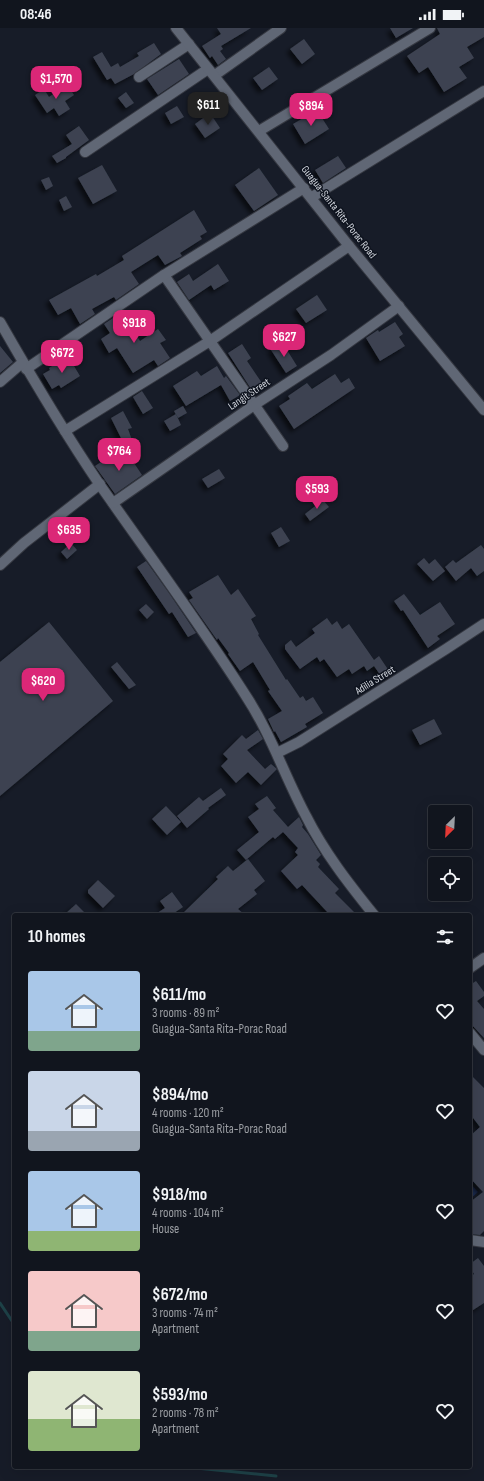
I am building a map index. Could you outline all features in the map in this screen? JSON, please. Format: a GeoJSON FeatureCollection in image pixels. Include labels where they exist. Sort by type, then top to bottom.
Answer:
{"type":"FeatureCollection","features":[{"type":"Feature","properties":{"kind":"street","name":"Guagua-Santa Rita-Porac Road"},"geometry":{"type":"LineString","coordinates":[[176,28],[349,246],[484,410]]}},
{"type":"Feature","properties":{"kind":"street"},"geometry":{"type":"LineString","coordinates":[[85,152],[281,28]]}},
{"type":"Feature","properties":{"kind":"street"},"geometry":{"type":"LineString","coordinates":[[259,131],[430,28]]}},
{"type":"Feature","properties":{"kind":"street"},"geometry":{"type":"LineString","coordinates":[[139,77],[189,44]]}},
{"type":"Feature","properties":{"kind":"street"},"geometry":{"type":"LineString","coordinates":[[312,198],[484,91]]}},
{"type":"Feature","properties":{"kind":"street"},"geometry":{"type":"LineString","coordinates":[[0,382],[164,275],[304,188]]}},
{"type":"Feature","properties":{"kind":"street"},"geometry":{"type":"LineString","coordinates":[[65,431],[210,341],[349,246]]}},
{"type":"Feature","properties":{"kind":"street"},"geometry":{"type":"LineString","coordinates":[[164,275],[283,446]]}},
{"type":"Feature","properties":{"kind":"street","name":"Langit Street"},"geometry":{"type":"LineString","coordinates":[[113,503],[254,405],[331,355],[399,306]]}},
{"type":"Feature","properties":{"kind":"street"},"geometry":{"type":"LineString","coordinates":[[0,322],[24,366],[65,431],[248,698],[277,753],[306,816],[323,846],[373,913]]}},
{"type":"Feature","properties":{"kind":"street"},"geometry":{"type":"LineString","coordinates":[[0,565],[24,543],[100,484]]}},
{"type":"Feature","properties":{"kind":"street","name":"Adilia Street"},"geometry":{"type":"LineString","coordinates":[[277,753],[299,742],[484,624]]}},
{"type":"Feature","properties":{"kind":"street"},"geometry":{"type":"LineString","coordinates":[[472,967],[484,958]]}},
{"type":"Feature","properties":{"kind":"street"},"geometry":{"type":"LineString","coordinates":[[472,1035],[484,1050]]}},
{"type":"Feature","properties":{"kind":"street"},"geometry":{"type":"LineString","coordinates":[[472,1240],[484,1242]]}},
{"type":"Feature","properties":{"kind":"shaded area"},"geometry":{"type":"Polygon","coordinates":[[[472,1185],[478,1192],[472,1197],[472,1185]]]}},
{"type":"Feature","properties":{"kind":"building"},"geometry":{"type":"Polygon","coordinates":[[[217,28],[251,28],[221,46],[223,49],[220,51],[226,59],[218,65],[212,56],[210,58],[202,46],[221,34],[217,28]]]}},
{"type":"Feature","properties":{"kind":"building"},"geometry":{"type":"Polygon","coordinates":[[[390,28],[413,28],[396,38],[390,28]]]}},
{"type":"Feature","properties":{"kind":"building"},"geometry":{"type":"Polygon","coordinates":[[[437,28],[484,28],[484,37],[467,47],[474,58],[459,67],[467,78],[444,92],[428,67],[419,73],[407,56],[440,34],[437,28]]]}},
{"type":"Feature","properties":{"kind":"building"},"geometry":{"type":"Polygon","coordinates":[[[304,39],[315,54],[302,64],[290,49],[304,39]]]}},
{"type":"Feature","properties":{"kind":"building"},"geometry":{"type":"Polygon","coordinates":[[[154,43],[161,54],[134,74],[115,84],[111,78],[107,80],[93,57],[102,52],[111,67],[118,63],[120,67],[139,56],[137,53],[154,43]]]}},
{"type":"Feature","properties":{"kind":"building"},"geometry":{"type":"Polygon","coordinates":[[[179,59],[189,74],[158,95],[147,79],[179,59]]]}},
{"type":"Feature","properties":{"kind":"building"},"geometry":{"type":"Polygon","coordinates":[[[269,67],[278,79],[262,90],[253,78],[269,67]]]}},
{"type":"Feature","properties":{"kind":"building"},"geometry":{"type":"Polygon","coordinates":[[[67,84],[74,95],[65,101],[70,109],[59,116],[54,108],[47,113],[35,95],[44,89],[49,97],[67,84]]]}},
{"type":"Feature","properties":{"kind":"building"},"geometry":{"type":"Polygon","coordinates":[[[126,92],[134,103],[126,108],[118,98],[126,92]]]}},
{"type":"Feature","properties":{"kind":"building"},"geometry":{"type":"Polygon","coordinates":[[[177,106],[184,117],[171,124],[165,113],[177,106]]]}},
{"type":"Feature","properties":{"kind":"building"},"geometry":{"type":"Polygon","coordinates":[[[317,110],[329,129],[305,144],[293,124],[317,110]]]}},
{"type":"Feature","properties":{"kind":"building"},"geometry":{"type":"Polygon","coordinates":[[[210,113],[220,128],[205,138],[195,124],[210,113]]]}},
{"type":"Feature","properties":{"kind":"building"},"geometry":{"type":"Polygon","coordinates":[[[79,126],[89,140],[57,163],[52,156],[72,144],[66,135],[79,126]]]}},
{"type":"Feature","properties":{"kind":"building"},"geometry":{"type":"Polygon","coordinates":[[[338,156],[346,168],[323,183],[315,170],[338,156]]]}},
{"type":"Feature","properties":{"kind":"building"},"geometry":{"type":"Polygon","coordinates":[[[102,165],[117,191],[93,204],[78,178],[102,165]]]}},
{"type":"Feature","properties":{"kind":"building"},"geometry":{"type":"Polygon","coordinates":[[[259,168],[278,195],[254,211],[235,185],[259,168]]]}},
{"type":"Feature","properties":{"kind":"building"},"geometry":{"type":"Polygon","coordinates":[[[49,177],[53,186],[46,190],[41,180],[49,177]]]}},
{"type":"Feature","properties":{"kind":"building"},"geometry":{"type":"Polygon","coordinates":[[[66,196],[72,207],[64,211],[59,200],[66,196]]]}},
{"type":"Feature","properties":{"kind":"building"},"geometry":{"type":"Polygon","coordinates":[[[194,210],[207,232],[200,236],[202,239],[180,253],[182,256],[165,265],[158,255],[131,272],[139,284],[116,300],[114,297],[92,309],[95,314],[80,324],[71,308],[58,315],[49,300],[96,274],[97,276],[124,260],[122,256],[194,210]]]}},
{"type":"Feature","properties":{"kind":"building"},"geometry":{"type":"Polygon","coordinates":[[[218,264],[229,281],[214,290],[211,285],[189,300],[177,282],[189,274],[193,281],[218,264]]]}},
{"type":"Feature","properties":{"kind":"building"},"geometry":{"type":"Polygon","coordinates":[[[317,295],[327,310],[306,323],[296,309],[317,295]]]}},
{"type":"Feature","properties":{"kind":"building"},"geometry":{"type":"Polygon","coordinates":[[[122,312],[140,341],[158,329],[166,340],[160,343],[170,358],[158,366],[154,360],[133,373],[117,348],[109,353],[101,339],[110,333],[104,324],[122,312]]]}},
{"type":"Feature","properties":{"kind":"building"},"geometry":{"type":"Polygon","coordinates":[[[395,322],[403,334],[399,337],[405,346],[380,361],[366,338],[378,330],[379,332],[395,322]]]}},
{"type":"Feature","properties":{"kind":"building"},"geometry":{"type":"Polygon","coordinates":[[[282,342],[297,366],[286,373],[271,350],[282,342]]]}},
{"type":"Feature","properties":{"kind":"building"},"geometry":{"type":"Polygon","coordinates":[[[242,344],[251,358],[247,361],[264,386],[253,392],[228,353],[242,344]]]}},
{"type":"Feature","properties":{"kind":"building"},"geometry":{"type":"Polygon","coordinates":[[[0,346],[13,362],[0,373],[0,346]]]}},
{"type":"Feature","properties":{"kind":"building"},"geometry":{"type":"Polygon","coordinates":[[[68,356],[80,376],[61,388],[59,385],[52,389],[43,374],[50,370],[49,368],[68,356]]]}},
{"type":"Feature","properties":{"kind":"building"},"geometry":{"type":"Polygon","coordinates":[[[217,366],[224,378],[226,376],[240,395],[230,401],[221,385],[186,406],[173,386],[197,371],[201,376],[217,366]]]}},
{"type":"Feature","properties":{"kind":"building"},"geometry":{"type":"Polygon","coordinates":[[[335,374],[341,383],[349,378],[355,388],[294,429],[279,406],[290,399],[288,396],[307,383],[312,389],[335,374]]]}},
{"type":"Feature","properties":{"kind":"building"},"geometry":{"type":"Polygon","coordinates":[[[142,391],[153,408],[143,414],[133,397],[142,391]]]}},
{"type":"Feature","properties":{"kind":"building"},"geometry":{"type":"Polygon","coordinates":[[[183,406],[187,413],[178,418],[174,411],[183,406]]]}},
{"type":"Feature","properties":{"kind":"building"},"geometry":{"type":"Polygon","coordinates":[[[123,411],[132,428],[128,429],[132,440],[124,444],[111,418],[123,411]]]}},
{"type":"Feature","properties":{"kind":"building"},"geometry":{"type":"Polygon","coordinates":[[[176,414],[181,425],[170,431],[164,421],[176,414]]]}},
{"type":"Feature","properties":{"kind":"building"},"geometry":{"type":"Polygon","coordinates":[[[126,451],[142,475],[115,494],[95,466],[107,458],[110,462],[126,451]]]}},
{"type":"Feature","properties":{"kind":"building"},"geometry":{"type":"Polygon","coordinates":[[[219,469],[225,478],[208,488],[202,479],[219,469]]]}},
{"type":"Feature","properties":{"kind":"building"},"geometry":{"type":"Polygon","coordinates":[[[323,500],[329,507],[310,521],[305,514],[323,500]]]}},
{"type":"Feature","properties":{"kind":"building"},"geometry":{"type":"Polygon","coordinates":[[[281,527],[290,541],[279,547],[271,533],[281,527]]]}},
{"type":"Feature","properties":{"kind":"building"},"geometry":{"type":"Polygon","coordinates":[[[71,543],[77,550],[67,559],[61,552],[71,543]]]}},
{"type":"Feature","properties":{"kind":"building"},"geometry":{"type":"Polygon","coordinates":[[[481,545],[484,549],[484,571],[477,576],[471,568],[456,581],[445,567],[453,560],[456,563],[481,545]]]}},
{"type":"Feature","properties":{"kind":"building"},"geometry":{"type":"Polygon","coordinates":[[[424,558],[429,564],[435,559],[445,571],[433,581],[417,564],[424,558]]]}},
{"type":"Feature","properties":{"kind":"building"},"geometry":{"type":"Polygon","coordinates":[[[146,561],[196,633],[188,637],[172,612],[169,614],[137,567],[146,561]]]}},
{"type":"Feature","properties":{"kind":"building"},"geometry":{"type":"Polygon","coordinates":[[[218,575],[231,595],[238,589],[256,616],[251,619],[259,634],[258,635],[286,680],[287,679],[300,698],[303,696],[306,701],[313,697],[323,713],[305,724],[307,727],[281,742],[268,719],[282,711],[268,691],[270,690],[253,662],[240,671],[228,654],[229,653],[218,638],[217,640],[189,600],[193,598],[189,592],[218,575]]]}},
{"type":"Feature","properties":{"kind":"building"},"geometry":{"type":"Polygon","coordinates":[[[404,594],[420,615],[440,602],[455,624],[437,636],[440,639],[428,648],[403,610],[401,611],[394,601],[404,594]]]}},
{"type":"Feature","properties":{"kind":"building"},"geometry":{"type":"Polygon","coordinates":[[[146,604],[154,612],[147,619],[139,610],[146,604]]]}},
{"type":"Feature","properties":{"kind":"building"},"geometry":{"type":"Polygon","coordinates":[[[327,618],[332,625],[337,621],[342,629],[349,624],[374,660],[379,656],[391,674],[383,679],[374,666],[367,671],[364,666],[352,674],[349,669],[337,677],[324,659],[320,662],[317,657],[300,669],[285,649],[285,645],[291,640],[296,647],[315,633],[312,629],[327,618]]]}},
{"type":"Feature","properties":{"kind":"building"},"geometry":{"type":"Polygon","coordinates":[[[49,622],[113,701],[0,796],[0,662],[49,622]]]}},
{"type":"Feature","properties":{"kind":"building"},"geometry":{"type":"Polygon","coordinates":[[[117,662],[136,685],[129,689],[111,667],[117,662]]]}},
{"type":"Feature","properties":{"kind":"building"},"geometry":{"type":"Polygon","coordinates":[[[434,719],[442,734],[420,745],[412,730],[434,719]]]}},
{"type":"Feature","properties":{"kind":"building"},"geometry":{"type":"Polygon","coordinates":[[[258,730],[263,739],[247,750],[265,769],[271,764],[277,769],[261,785],[248,772],[236,783],[221,766],[228,759],[223,754],[242,735],[246,739],[258,730]]]}},
{"type":"Feature","properties":{"kind":"building"},"geometry":{"type":"Polygon","coordinates":[[[221,788],[226,795],[208,808],[209,809],[187,828],[177,816],[199,797],[203,801],[221,788]]]}},
{"type":"Feature","properties":{"kind":"building"},"geometry":{"type":"Polygon","coordinates":[[[267,796],[276,808],[273,810],[288,827],[299,817],[303,825],[302,827],[321,855],[316,860],[320,864],[318,867],[339,889],[335,893],[355,913],[328,913],[302,885],[297,889],[281,871],[298,855],[295,852],[298,848],[283,832],[275,839],[273,837],[246,860],[237,850],[259,832],[248,817],[259,809],[255,804],[267,796]]]}},
{"type":"Feature","properties":{"kind":"building"},"geometry":{"type":"Polygon","coordinates":[[[166,806],[181,822],[167,835],[152,819],[166,806]]]}},
{"type":"Feature","properties":{"kind":"building"},"geometry":{"type":"Polygon","coordinates":[[[248,859],[265,881],[254,890],[257,894],[238,909],[243,913],[183,913],[218,879],[216,877],[228,866],[233,871],[248,859]]]}},
{"type":"Feature","properties":{"kind":"building"},"geometry":{"type":"Polygon","coordinates":[[[98,880],[115,896],[103,908],[88,893],[88,890],[98,880]]]}},
{"type":"Feature","properties":{"kind":"building"},"geometry":{"type":"Polygon","coordinates":[[[172,892],[183,907],[174,913],[157,913],[165,908],[160,901],[172,892]]]}},
{"type":"Feature","properties":{"kind":"building"},"geometry":{"type":"Polygon","coordinates":[[[76,904],[85,913],[66,913],[76,904]]]}},
{"type":"Feature","properties":{"kind":"building"},"geometry":{"type":"Polygon","coordinates":[[[476,981],[484,992],[484,996],[477,1001],[484,1009],[484,1038],[472,1025],[472,984],[476,981]]]}},
{"type":"Feature","properties":{"kind":"building"},"geometry":{"type":"Polygon","coordinates":[[[472,1076],[484,1088],[484,1231],[480,1235],[472,1234],[472,1200],[483,1192],[472,1180],[472,1134],[480,1127],[472,1117],[472,1076]]]}},
{"type":"Feature","properties":{"kind":"building"},"geometry":{"type":"Polygon","coordinates":[[[478,1258],[484,1266],[484,1303],[472,1311],[472,1276],[474,1274],[472,1270],[472,1262],[478,1258]]]}},
{"type":"Feature","properties":{"kind":"waterway"},"geometry":{"type":"LineString","coordinates":[[0,1303],[12,1321]]}},
{"type":"Feature","properties":{"kind":"waterway"},"geometry":{"type":"LineString","coordinates":[[206,1469],[276,1476]]}}]}
